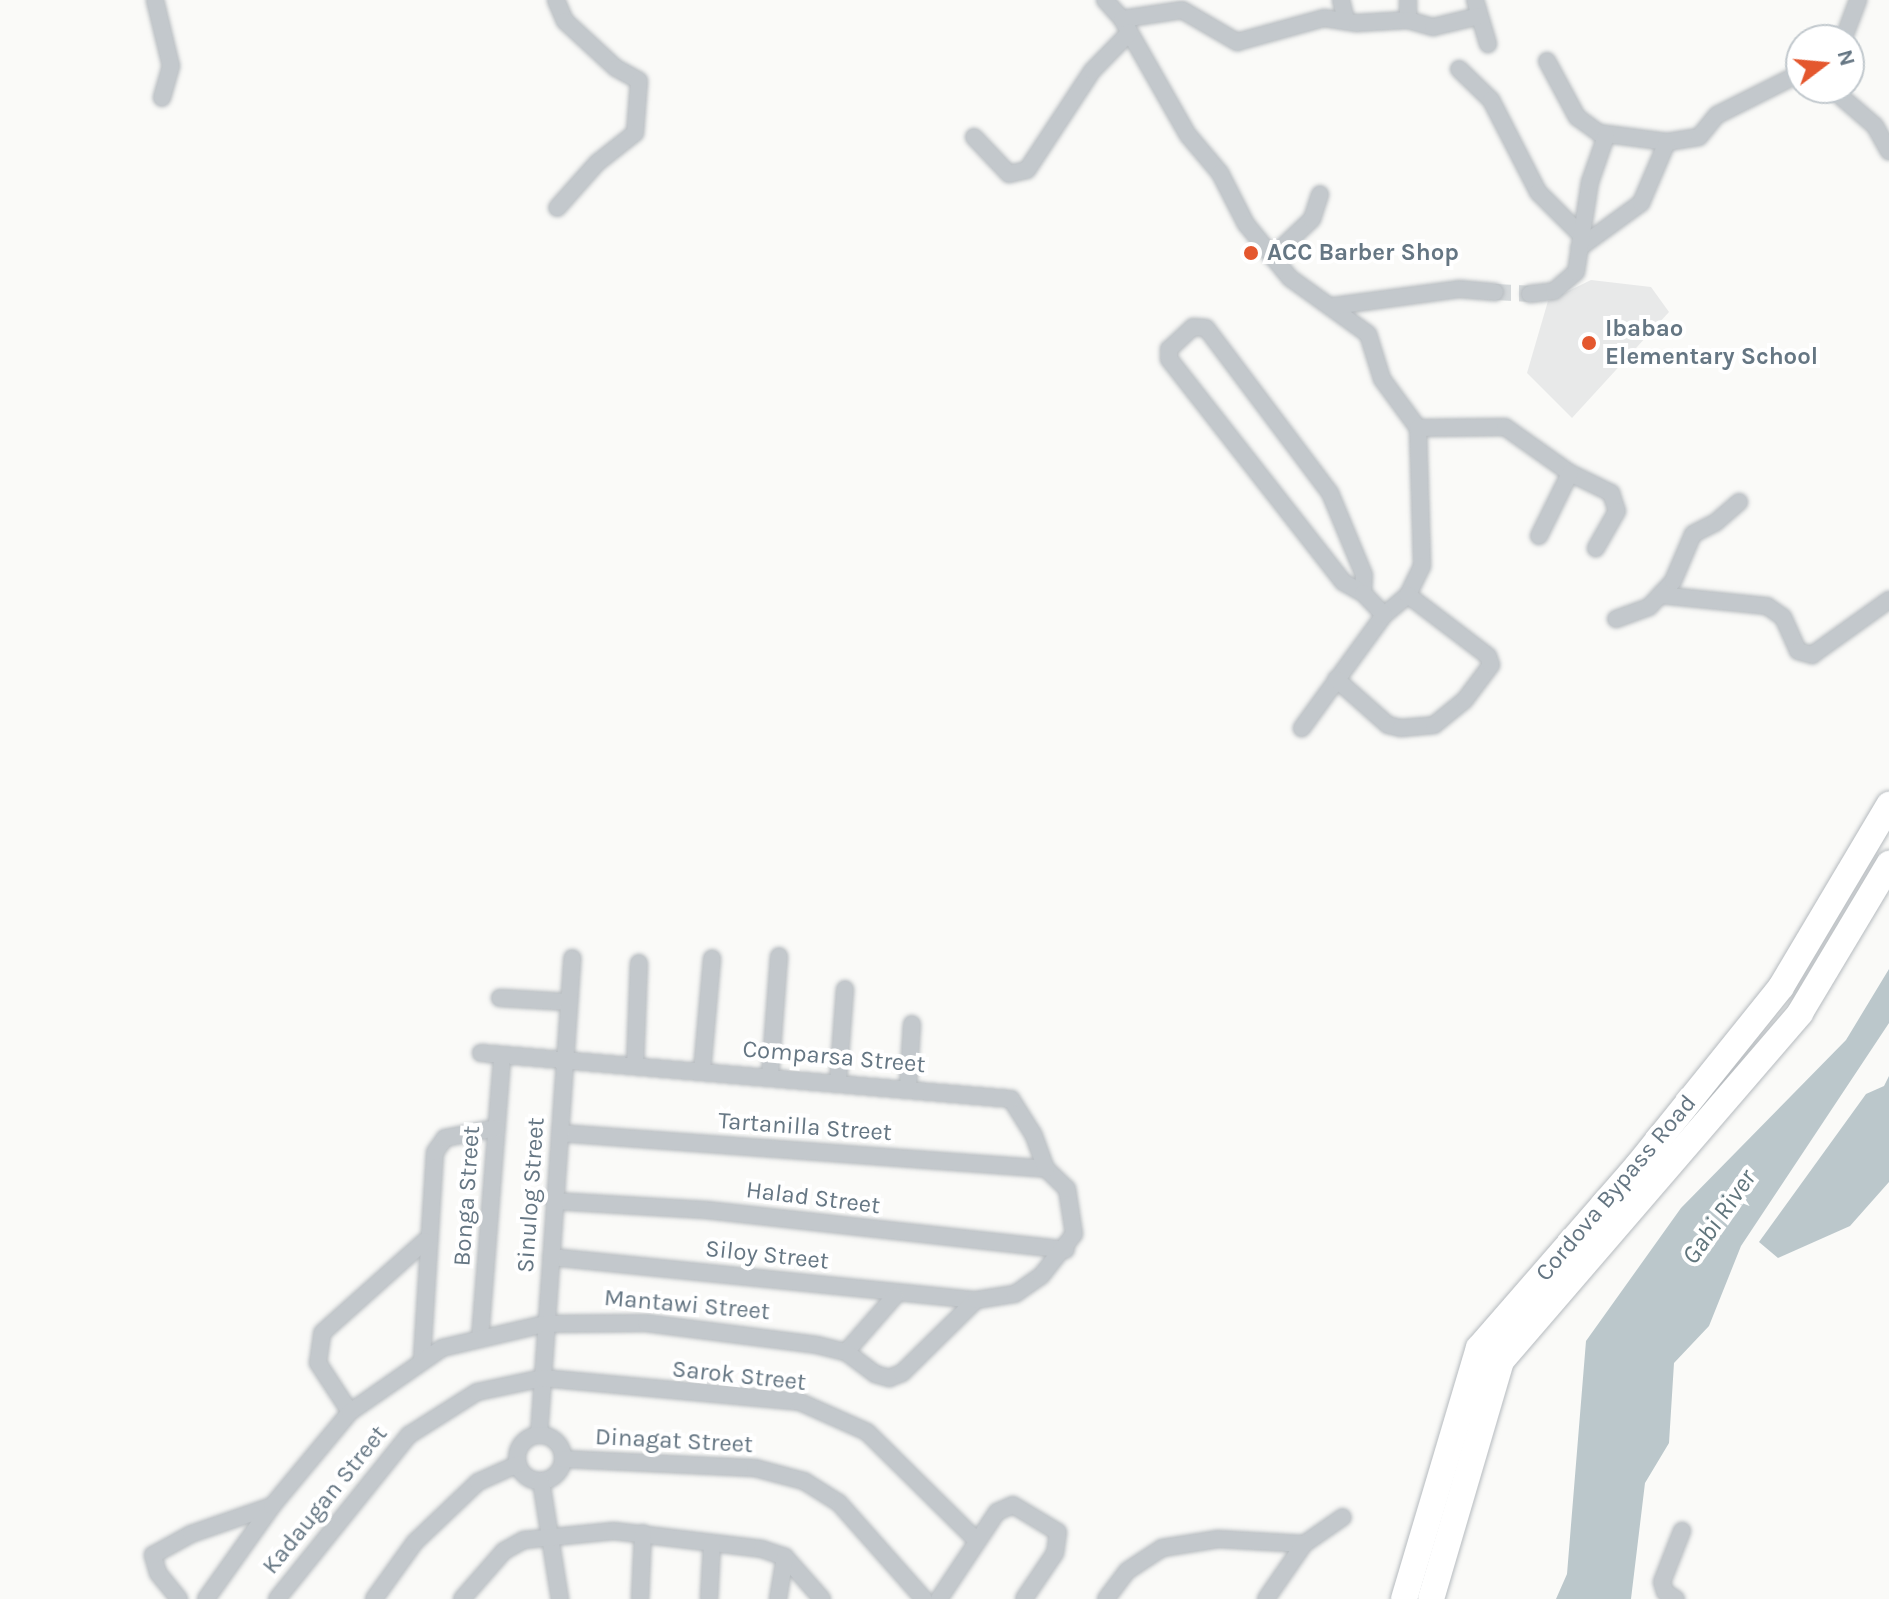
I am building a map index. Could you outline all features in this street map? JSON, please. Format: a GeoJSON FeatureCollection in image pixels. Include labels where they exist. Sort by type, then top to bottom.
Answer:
{"type":"FeatureCollection","features":[{"type":"Feature","properties":{"kind":"main road","name":"Cordova Bypass Road"},"geometry":{"type":"LineString","coordinates":[[1404,1599],[1479,1348],[1638,1165],[1781,987],[1889,805]]}},
{"type":"Feature","properties":{"kind":"main road","name":"Cordova Bypass Road"},"geometry":{"type":"LineString","coordinates":[[1431,1599],[1501,1361],[1800,1013],[1889,864]]}},
{"type":"Feature","properties":{"kind":"street"},"geometry":{"type":"LineString","coordinates":[[155,0],[171,66],[162,98]]}},
{"type":"Feature","properties":{"kind":"street"},"geometry":{"type":"LineString","coordinates":[[556,0],[565,21],[616,68],[639,81],[635,133],[597,163],[557,208]]}},
{"type":"Feature","properties":{"kind":"street"},"geometry":{"type":"LineString","coordinates":[[1105,0],[1126,25],[1188,135],[1207,154],[1246,224],[1307,293],[1334,306],[1372,339],[1382,379],[1418,428],[1422,566],[1408,595],[1384,615],[1302,728]]}},
{"type":"Feature","properties":{"kind":"street"},"geometry":{"type":"LineString","coordinates":[[1341,0],[1346,20]]}},
{"type":"Feature","properties":{"kind":"street"},"geometry":{"type":"LineString","coordinates":[[1408,0],[1408,20]]}},
{"type":"Feature","properties":{"kind":"street"},"geometry":{"type":"LineString","coordinates":[[1849,24],[1858,0]]}},
{"type":"Feature","properties":{"kind":"street"},"geometry":{"type":"LineString","coordinates":[[974,137],[1009,174],[1027,170],[1126,25],[1182,10],[1237,42],[1324,18],[1408,20],[1433,27],[1477,8],[1488,44]]}},
{"type":"Feature","properties":{"kind":"street"},"geometry":{"type":"LineString","coordinates":[[1547,61],[1557,89],[1577,117],[1606,136],[1667,142],[1699,137],[1717,115],[1785,81]]}},
{"type":"Feature","properties":{"kind":"street"},"geometry":{"type":"LineString","coordinates":[[1459,69],[1491,100],[1538,192],[1580,242]]}},
{"type":"Feature","properties":{"kind":"street"},"geometry":{"type":"LineString","coordinates":[[1850,104],[1875,126],[1889,151]]}},
{"type":"Feature","properties":{"kind":"street"},"geometry":{"type":"LineString","coordinates":[[1530,294],[1554,291],[1576,272],[1595,159],[1606,136]]}},
{"type":"Feature","properties":{"kind":"street"},"geometry":{"type":"LineString","coordinates":[[1580,242],[1641,203],[1667,142]]}},
{"type":"Feature","properties":{"kind":"street"},"geometry":{"type":"LineString","coordinates":[[1272,257],[1312,219],[1320,194]]}},
{"type":"Feature","properties":{"kind":"street"},"geometry":{"type":"LineString","coordinates":[[1334,306],[1459,289],[1495,292]]}},
{"type":"Feature","properties":{"kind":"street"},"geometry":{"type":"LineString","coordinates":[[1363,593],[1364,575],[1330,493],[1206,328],[1193,327],[1169,349],[1169,359],[1343,582],[1363,593],[1384,615]]}},
{"type":"Feature","properties":{"kind":"street"},"geometry":{"type":"LineString","coordinates":[[1418,428],[1505,427],[1570,473],[1611,493],[1617,502],[1596,548]]}},
{"type":"Feature","properties":{"kind":"street"},"geometry":{"type":"LineString","coordinates":[[1539,536],[1570,473]]}},
{"type":"Feature","properties":{"kind":"street"},"geometry":{"type":"LineString","coordinates":[[1616,619],[1649,607],[1687,554],[1693,534],[1715,523],[1739,502]]}},
{"type":"Feature","properties":{"kind":"street"},"geometry":{"type":"LineString","coordinates":[[1336,679],[1388,725],[1401,728],[1434,725],[1464,701],[1491,665],[1488,656],[1408,595]]}},
{"type":"Feature","properties":{"kind":"street"},"geometry":{"type":"LineString","coordinates":[[1660,595],[1767,606],[1783,617],[1798,651],[1812,655],[1889,600]]}},
{"type":"Feature","properties":{"kind":"street"},"geometry":{"type":"LineString","coordinates":[[770,1076],[779,956]]}},
{"type":"Feature","properties":{"kind":"street","name":"Sinulog Street"},"geometry":{"type":"LineString","coordinates":[[539,1435],[544,1324],[572,958]]}},
{"type":"Feature","properties":{"kind":"street"},"geometry":{"type":"LineString","coordinates":[[702,1071],[712,958]]}},
{"type":"Feature","properties":{"kind":"street"},"geometry":{"type":"LineString","coordinates":[[635,1066],[639,963]]}},
{"type":"Feature","properties":{"kind":"street"},"geometry":{"type":"LineString","coordinates":[[838,1082],[845,989]]}},
{"type":"Feature","properties":{"kind":"street"},"geometry":{"type":"LineString","coordinates":[[500,998],[569,1002]]}},
{"type":"Feature","properties":{"kind":"street"},"geometry":{"type":"LineString","coordinates":[[908,1087],[912,1024]]}},
{"type":"Feature","properties":{"kind":"street","name":"Comparsa Street"},"geometry":{"type":"LineString","coordinates":[[481,1053],[502,1058],[564,1060],[908,1087],[1011,1099],[1033,1134],[1046,1169],[1067,1189],[1074,1214],[1074,1234],[1066,1250]]}},
{"type":"Feature","properties":{"kind":"street","name":"Bonga Street"},"geometry":{"type":"LineString","coordinates":[[480,1338],[502,1058]]}},
{"type":"Feature","properties":{"kind":"street"},"geometry":{"type":"LineString","coordinates":[[422,1358],[425,1241],[435,1152],[445,1138],[496,1128]]}},
{"type":"Feature","properties":{"kind":"street","name":"Tartanilla Street"},"geometry":{"type":"LineString","coordinates":[[560,1133],[1046,1169]]}},
{"type":"Feature","properties":{"kind":"street","name":"Halad Street"},"geometry":{"type":"LineString","coordinates":[[554,1201],[706,1210],[1066,1250]]}},
{"type":"Feature","properties":{"kind":"street"},"geometry":{"type":"LineString","coordinates":[[350,1412],[318,1363],[322,1333],[425,1241]]}},
{"type":"Feature","properties":{"kind":"street","name":"Siloy Street"},"geometry":{"type":"LineString","coordinates":[[551,1257],[895,1296],[976,1300],[1015,1294],[1066,1250]]}},
{"type":"Feature","properties":{"kind":"street"},"geometry":{"type":"LineString","coordinates":[[895,1296],[846,1352],[875,1374],[895,1376],[976,1300]]}},
{"type":"Feature","properties":{"kind":"street","name":"Mantawi Street"},"geometry":{"type":"LineString","coordinates":[[206,1599],[272,1506],[350,1412],[422,1358],[480,1338],[544,1324],[646,1323],[775,1336],[846,1352]]}},
{"type":"Feature","properties":{"kind":"street","name":"Sarok Street"},"geometry":{"type":"LineString","coordinates":[[543,1378],[688,1395],[800,1402],[867,1432],[976,1540]]}},
{"type":"Feature","properties":{"kind":"street","name":"Kadaugan Street"},"geometry":{"type":"LineString","coordinates":[[277,1599],[409,1435],[477,1392],[543,1378]]}},
{"type":"Feature","properties":{"kind":"street"},"geometry":{"type":"LineString","coordinates":[[539,1435],[555,1441],[563,1459],[558,1472],[541,1481],[526,1477],[518,1464],[523,1442],[539,1435]]}},
{"type":"Feature","properties":{"kind":"street","name":"Dinagat Street"},"geometry":{"type":"LineString","coordinates":[[563,1459],[755,1468],[804,1481],[839,1503],[924,1599]]}},
{"type":"Feature","properties":{"kind":"street"},"geometry":{"type":"LineString","coordinates":[[374,1599],[415,1542],[478,1482],[518,1464]]}},
{"type":"Feature","properties":{"kind":"street"},"geometry":{"type":"LineString","coordinates":[[541,1481],[560,1599]]}},
{"type":"Feature","properties":{"kind":"street"},"geometry":{"type":"LineString","coordinates":[[939,1599],[997,1512],[1013,1505],[1058,1532],[1055,1553],[1024,1599]]}},
{"type":"Feature","properties":{"kind":"street"},"geometry":{"type":"LineString","coordinates":[[179,1599],[158,1573],[153,1555],[191,1534],[272,1506]]}},
{"type":"Feature","properties":{"kind":"street"},"geometry":{"type":"LineString","coordinates":[[1266,1599],[1304,1544],[1343,1517]]}},
{"type":"Feature","properties":{"kind":"street"},"geometry":{"type":"LineString","coordinates":[[1676,1599],[1665,1592],[1662,1582],[1682,1531]]}},
{"type":"Feature","properties":{"kind":"street"},"geometry":{"type":"LineString","coordinates":[[640,1599],[643,1533]]}},
{"type":"Feature","properties":{"kind":"street"},"geometry":{"type":"LineString","coordinates":[[462,1599],[504,1551],[551,1534],[643,1533],[785,1557],[822,1599]]}},
{"type":"Feature","properties":{"kind":"street"},"geometry":{"type":"LineString","coordinates":[[1106,1599],[1127,1571],[1162,1548],[1218,1539],[1304,1544]]}},
{"type":"Feature","properties":{"kind":"street"},"geometry":{"type":"LineString","coordinates":[[709,1599],[712,1543]]}},
{"type":"Feature","properties":{"kind":"street"},"geometry":{"type":"LineString","coordinates":[[778,1599],[785,1557]]}},
{"type":"Feature","properties":{"kind":"shaded area","name":"Ibabao Elementary School"},"geometry":{"type":"Polygon","coordinates":[[[1591,280],[1651,287],[1669,312],[1572,418],[1527,373],[1548,301],[1591,280]]]}},
{"type":"Feature","properties":{"kind":"water","name":"Gabi River"},"geometry":{"type":"Polygon","coordinates":[[[1889,969],[1889,1023],[1741,1246],[1709,1326],[1674,1363],[1669,1443],[1645,1483],[1631,1599],[1556,1599],[1567,1574],[1586,1341],[1681,1208],[1846,1040],[1889,969]]]}},
{"type":"Feature","properties":{"kind":"water"},"geometry":{"type":"Polygon","coordinates":[[[1889,1076],[1889,1182],[1850,1226],[1778,1258],[1759,1242],[1866,1094],[1884,1086],[1889,1076]]]}},
{"type":"Feature","properties":{"kind":"tunnel"},"geometry":{"type":"LineString","coordinates":[[1495,292],[1530,294]]}},
{"type":"Feature","properties":{"kind":"place","name":"ACC Barber Shop"},"geometry":{"type":"Point","coordinates":[1251,253]}},
{"type":"Feature","properties":{"kind":"place","name":"Ibabao Elementary School"},"geometry":{"type":"Point","coordinates":[1589,343]}}]}
